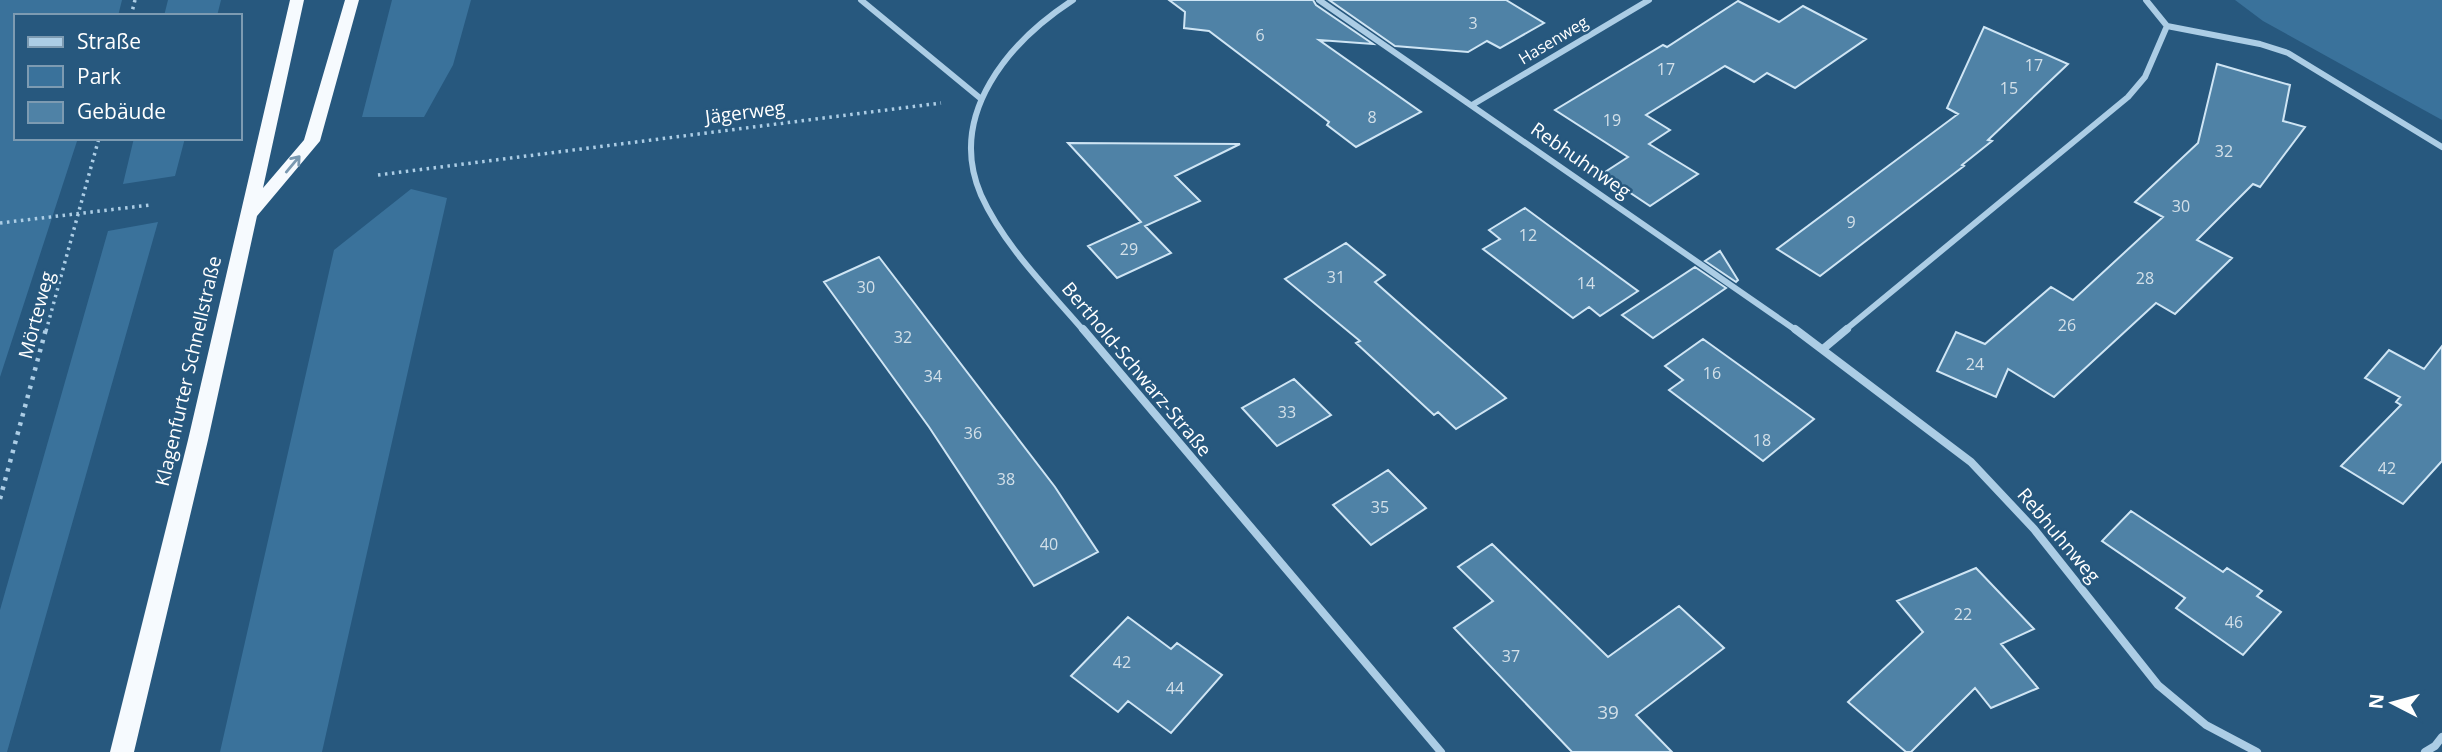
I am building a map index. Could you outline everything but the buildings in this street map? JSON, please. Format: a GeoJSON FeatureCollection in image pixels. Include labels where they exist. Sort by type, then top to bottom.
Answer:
{"type":"FeatureCollection","features":[{"type":"Feature","properties":{"kind":"highway","name":"Klagenfurter Schnellstraße"},"geometry":{"type":"LineString","coordinates":[[122,752],[249,216],[297,0]]}},
{"type":"Feature","properties":{"kind":"highway"},"geometry":{"type":"LineString","coordinates":[[249,216],[312,141],[352,0]]}},
{"type":"Feature","properties":{"kind":"street"},"geometry":{"type":"LineString","coordinates":[[860,0],[980,98],[1004,60],[1030,32],[1073,0]]}},
{"type":"Feature","properties":{"kind":"street","name":"Rebhuhnweg"},"geometry":{"type":"LineString","coordinates":[[1319,0],[1823,349],[1971,462],[2035,529],[2158,685],[2206,725],[2256,752]]}},
{"type":"Feature","properties":{"kind":"street","name":"Hasenweg"},"geometry":{"type":"LineString","coordinates":[[1472,105],[1649,0]]}},
{"type":"Feature","properties":{"kind":"street"},"geometry":{"type":"LineString","coordinates":[[2146,0],[2167,26],[2260,44],[2288,53],[2442,147]]}},
{"type":"Feature","properties":{"kind":"street"},"geometry":{"type":"LineString","coordinates":[[1823,349],[2128,97],[2145,77],[2167,26]]}},
{"type":"Feature","properties":{"kind":"street","name":"Berthold-Schwarz-Straße"},"geometry":{"type":"LineString","coordinates":[[980,98],[971,132],[971,159],[976,183],[991,214],[1036,275],[1441,752]]}},
{"type":"Feature","properties":{"kind":"street"},"geometry":{"type":"LineString","coordinates":[[2426,752],[2435,747],[2442,737]]}},
{"type":"Feature","properties":{"kind":"path","name":"Jägerweg"},"geometry":{"type":"LineString","coordinates":[[378,175],[980,98]]}},
{"type":"Feature","properties":{"kind":"path","name":"Mörteweg"},"geometry":{"type":"LineString","coordinates":[[0,499],[98,140]]}},
{"type":"Feature","properties":{"kind":"path"},"geometry":{"type":"LineString","coordinates":[[0,223],[150,205]]}},
{"type":"Feature","properties":{"kind":"green space"},"geometry":{"type":"Polygon","coordinates":[[[0,0],[122,0],[118,14],[14,14],[14,140],[77,140],[0,377],[0,0]]]}},
{"type":"Feature","properties":{"kind":"green space"},"geometry":{"type":"Polygon","coordinates":[[[168,0],[221,0],[218,14],[164,14],[168,0]]]}},
{"type":"Feature","properties":{"kind":"green space"},"geometry":{"type":"Polygon","coordinates":[[[392,0],[471,0],[453,65],[424,117],[362,117],[392,0]]]}},
{"type":"Feature","properties":{"kind":"green space"},"geometry":{"type":"Polygon","coordinates":[[[2235,0],[2442,0],[2442,120],[2263,21],[2235,0]]]}},
{"type":"Feature","properties":{"kind":"green space"},"geometry":{"type":"Polygon","coordinates":[[[134,140],[184,140],[175,176],[123,184],[134,140]]]}},
{"type":"Feature","properties":{"kind":"green space"},"geometry":{"type":"Polygon","coordinates":[[[411,189],[447,198],[322,752],[220,752],[334,250],[411,189]]]}},
{"type":"Feature","properties":{"kind":"green space"},"geometry":{"type":"Polygon","coordinates":[[[158,222],[7,752],[0,752],[0,610],[108,231],[158,222]]]}}]}
